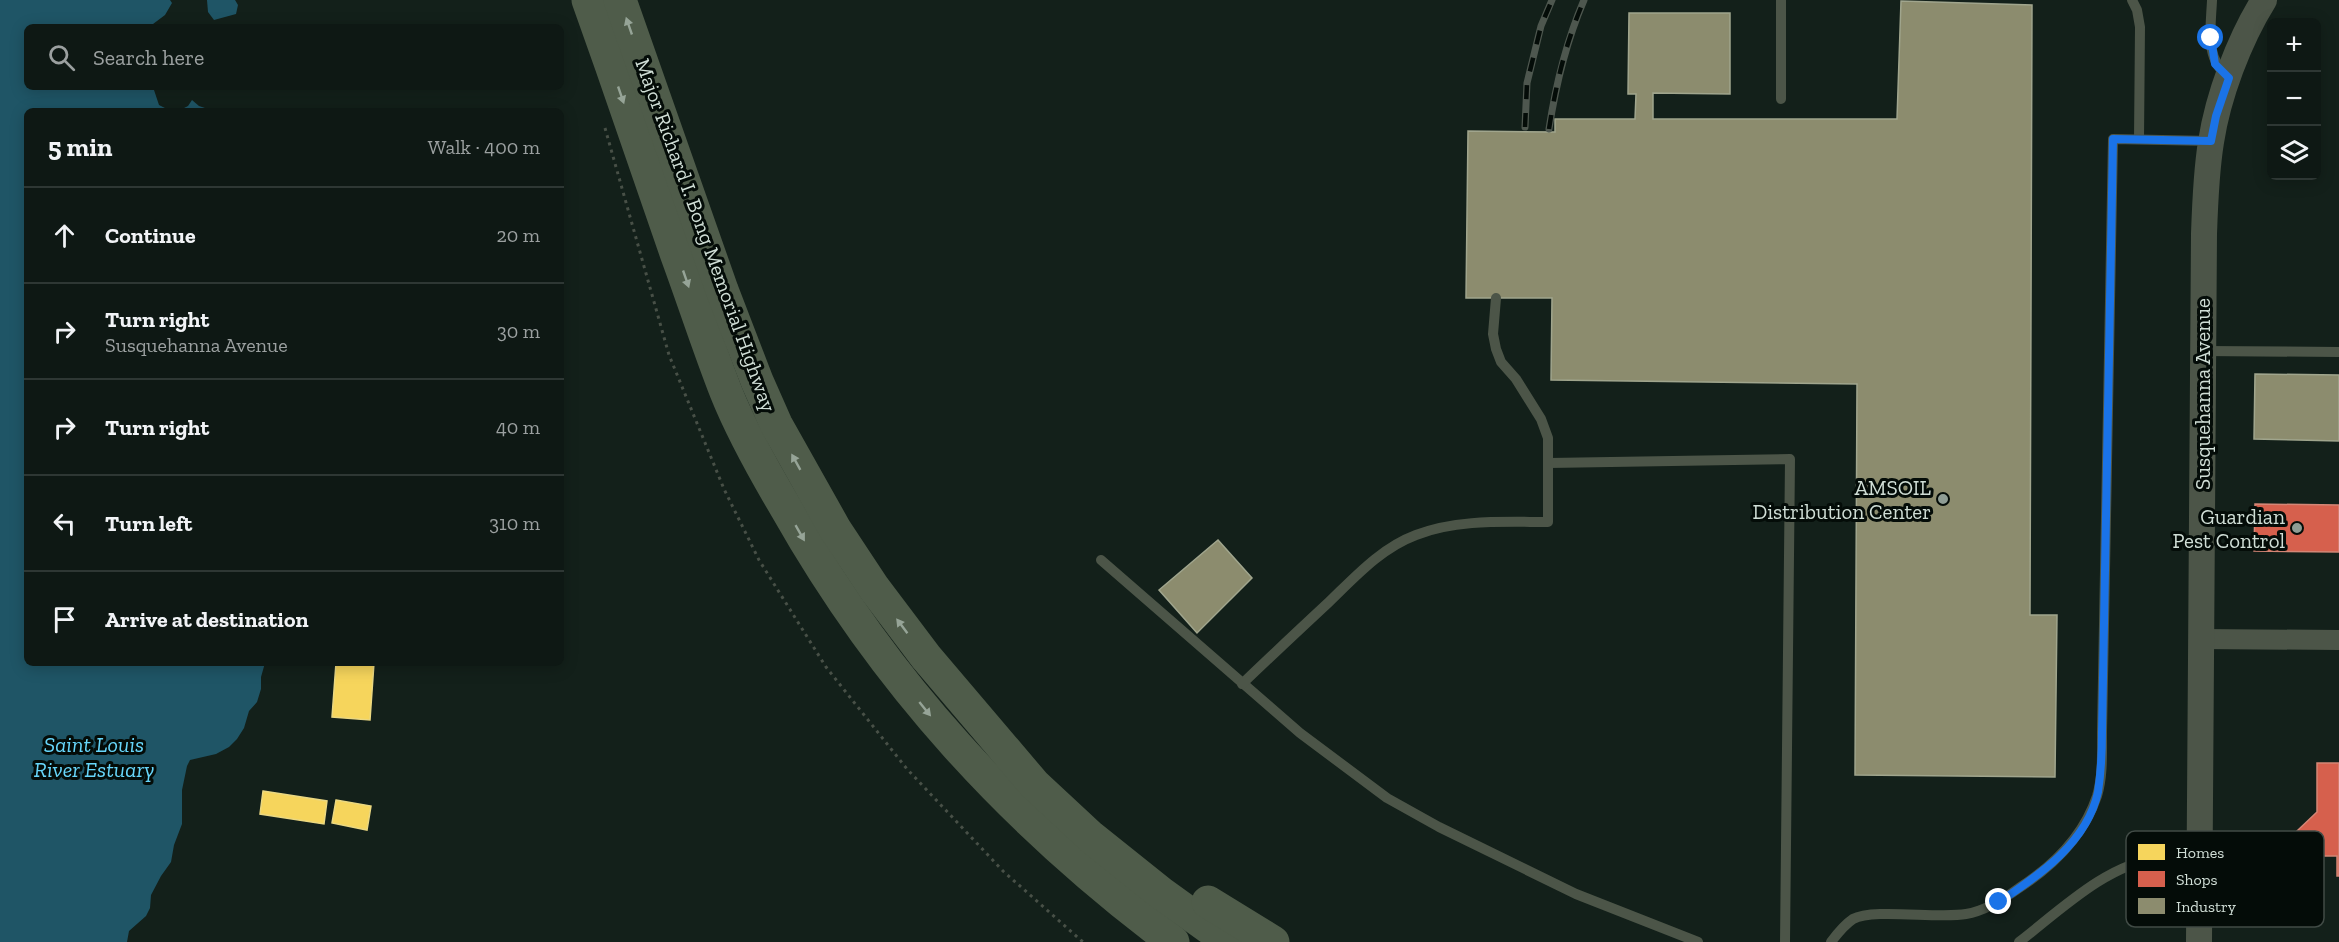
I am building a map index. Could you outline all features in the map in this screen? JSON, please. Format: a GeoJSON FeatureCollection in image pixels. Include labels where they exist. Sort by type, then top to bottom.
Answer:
{"type":"FeatureCollection","features":[{"type":"Feature","properties":{"kind":"highway","name":"Major Richard I. Bong Memorial Highway"},"geometry":{"type":"LineString","coordinates":[[588,0],[726,393],[769,480],[807,545],[846,605],[901,680],[959,751],[1016,810],[1075,863],[1173,942]]}},
{"type":"Feature","properties":{"kind":"highway","name":"Major Richard I. Bong Memorial Highway"},"geometry":{"type":"LineString","coordinates":[[620,0],[722,290],[776,424],[834,529],[874,588],[926,657],[1034,784],[1091,837],[1161,893],[1230,942]]}},
{"type":"Feature","properties":{"kind":"highway"},"geometry":{"type":"LineString","coordinates":[[926,657],[996,717],[1048,771],[1107,825],[1222,912],[1273,942]]}},
{"type":"Feature","properties":{"kind":"street","name":"Susquehanna Avenue"},"geometry":{"type":"LineString","coordinates":[[2199,831],[2206,174],[2216,116],[2250,25],[2264,0]]}},
{"type":"Feature","properties":{"kind":"street"},"geometry":{"type":"LineString","coordinates":[[2201,639],[2339,640]]}},
{"type":"Feature","properties":{"kind":"lane"},"geometry":{"type":"LineString","coordinates":[[1781,0],[1781,99]]}},
{"type":"Feature","properties":{"kind":"lane"},"geometry":{"type":"LineString","coordinates":[[2132,0],[2137,10],[2140,27],[2139,139]]}},
{"type":"Feature","properties":{"kind":"lane"},"geometry":{"type":"LineString","coordinates":[[2211,0],[2212,55],[2218,69],[2229,78]]}},
{"type":"Feature","properties":{"kind":"lane"},"geometry":{"type":"LineString","coordinates":[[1831,942],[1840,929],[1854,919],[1867,915],[1970,914],[1999,902],[2041,874],[2073,841],[2088,818],[2097,794],[2101,768],[2113,139],[2211,141]]}},
{"type":"Feature","properties":{"kind":"lane"},"geometry":{"type":"LineString","coordinates":[[1242,684],[1368,565],[1392,546],[1416,534],[1453,525],[1548,522],[1548,438],[1541,419],[1516,379],[1501,362],[1496,349],[1493,334],[1496,298]]}},
{"type":"Feature","properties":{"kind":"lane"},"geometry":{"type":"LineString","coordinates":[[2203,351],[2339,352]]}},
{"type":"Feature","properties":{"kind":"lane"},"geometry":{"type":"LineString","coordinates":[[1549,463],[1790,459],[1785,942]]}},
{"type":"Feature","properties":{"kind":"lane"},"geometry":{"type":"LineString","coordinates":[[1101,560],[1317,747],[1387,798],[1439,827],[1576,894],[1698,942]]}},
{"type":"Feature","properties":{"kind":"lane"},"geometry":{"type":"LineString","coordinates":[[2019,942],[2109,874],[2126,867]]}},
{"type":"Feature","properties":{"kind":"water","name":"Saint Louis River Estuary"},"geometry":{"type":"Polygon","coordinates":[[[0,0],[170,0],[172,3],[165,15],[153,24],[24,24],[24,90],[154,90],[159,105],[165,108],[24,108],[24,666],[264,666],[261,689],[257,702],[249,711],[244,728],[229,747],[216,754],[190,760],[182,790],[182,824],[174,845],[171,862],[151,895],[150,908],[146,916],[129,931],[127,942],[0,942],[0,0]]]}},
{"type":"Feature","properties":{"kind":"water"},"geometry":{"type":"Polygon","coordinates":[[[207,0],[235,0],[238,5],[236,14],[214,20],[208,12],[207,0]]]}},
{"type":"Feature","properties":{"kind":"water"},"geometry":{"type":"Polygon","coordinates":[[[192,100],[205,108],[184,108],[192,100]]]}},
{"type":"Feature","properties":{"kind":"building: Homes"},"geometry":{"type":"Polygon","coordinates":[[[336,666],[374,666],[370,720],[332,717],[336,666]]]}},
{"type":"Feature","properties":{"kind":"building: Homes"},"geometry":{"type":"Polygon","coordinates":[[[263,791],[327,801],[324,824],[260,814],[263,791]]]}},
{"type":"Feature","properties":{"kind":"building: Homes"},"geometry":{"type":"Polygon","coordinates":[[[336,800],[371,806],[367,830],[332,823],[336,800]]]}},
{"type":"Feature","properties":{"kind":"building: Shops","name":"Guardian Pest Control"},"geometry":{"type":"Polygon","coordinates":[[[2255,504],[2339,505],[2339,552],[2254,551],[2255,504]]]}},
{"type":"Feature","properties":{"kind":"building: Shops"},"geometry":{"type":"Polygon","coordinates":[[[2317,763],[2339,763],[2339,876],[2337,876],[2337,856],[2324,856],[2324,831],[2297,831],[2317,812],[2317,763]]]}},
{"type":"Feature","properties":{"kind":"building: Industry","name":"AMSOIL Distribution Center"},"geometry":{"type":"Polygon","coordinates":[[[1901,1],[2032,5],[2030,615],[2057,615],[2055,777],[1855,775],[1857,384],[1551,380],[1552,298],[1466,298],[1468,131],[1555,132],[1555,119],[1635,119],[1636,94],[1628,94],[1629,13],[1730,13],[1730,94],[1653,93],[1653,119],[1897,119],[1901,1]]]}},
{"type":"Feature","properties":{"kind":"building: Industry"},"geometry":{"type":"Polygon","coordinates":[[[2255,374],[2339,375],[2339,441],[2254,439],[2255,374]]]}},
{"type":"Feature","properties":{"kind":"building: Industry"},"geometry":{"type":"Polygon","coordinates":[[[1218,540],[1252,578],[1197,633],[1159,590],[1218,540]]]}},
{"type":"Feature","properties":{"kind":"railway"},"geometry":{"type":"LineString","coordinates":[[1525,127],[1527,83],[1541,26],[1552,0]]}},
{"type":"Feature","properties":{"kind":"railway"},"geometry":{"type":"LineString","coordinates":[[1549,129],[1562,63],[1584,0]]}},
{"type":"Feature","properties":{"kind":"place","name":"AMSOIL Distribution Center"},"geometry":{"type":"Point","coordinates":[1943,499]}},
{"type":"Feature","properties":{"kind":"place","name":"Guardian Pest Control"},"geometry":{"type":"Point","coordinates":[2297,528]}},
{"type":"Feature","properties":{"kind":"route"},"geometry":{"type":"LineString","coordinates":[[1999,902],[2041,874],[2073,841],[2088,818],[2097,794],[2101,768],[2113,139],[2211,141],[2216,116],[2229,78],[2215,64],[2211,38]]}}]}
